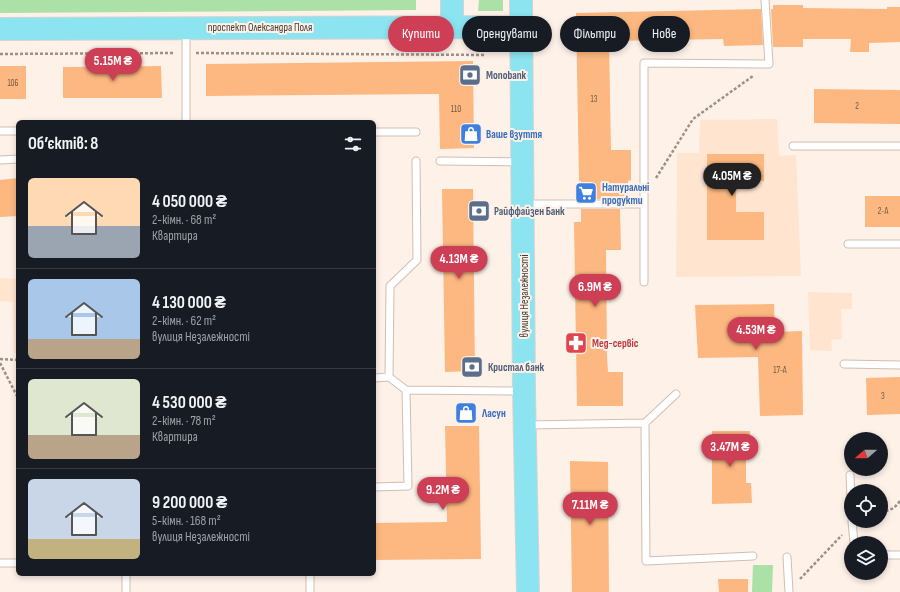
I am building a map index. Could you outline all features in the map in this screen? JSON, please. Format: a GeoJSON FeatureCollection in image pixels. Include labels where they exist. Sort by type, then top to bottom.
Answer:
{"type":"FeatureCollection","features":[{"type":"Feature","properties":{"kind":"main road"},"geometry":{"type":"LineString","coordinates":[[452,0],[452,16]]}},
{"type":"Feature","properties":{"kind":"main road","name":"вулиця Незалежності"},"geometry":{"type":"LineString","coordinates":[[521,0],[521,16]]}},
{"type":"Feature","properties":{"kind":"main road","name":"проспект Олександра Поля"},"geometry":{"type":"LineString","coordinates":[[0,29],[388,26]]}},
{"type":"Feature","properties":{"kind":"main road","name":"вулиця Незалежності"},"geometry":{"type":"LineString","coordinates":[[521,52],[524,391],[528,592]]}},
{"type":"Feature","properties":{"kind":"lane"},"geometry":{"type":"LineString","coordinates":[[644,282],[644,63],[769,64],[765,0]]}},
{"type":"Feature","properties":{"kind":"lane"},"geometry":{"type":"LineString","coordinates":[[186,28],[186,120]]}},
{"type":"Feature","properties":{"kind":"lane"},"geometry":{"type":"LineString","coordinates":[[0,131],[16,131]]}},
{"type":"Feature","properties":{"kind":"lane"},"geometry":{"type":"LineString","coordinates":[[376,132],[416,132]]}},
{"type":"Feature","properties":{"kind":"lane"},"geometry":{"type":"LineString","coordinates":[[793,146],[900,146]]}},
{"type":"Feature","properties":{"kind":"lane"},"geometry":{"type":"LineString","coordinates":[[0,160],[16,160]]}},
{"type":"Feature","properties":{"kind":"lane"},"geometry":{"type":"LineString","coordinates":[[389,377],[390,286],[417,260],[416,161]]}},
{"type":"Feature","properties":{"kind":"lane"},"geometry":{"type":"LineString","coordinates":[[440,161],[523,162]]}},
{"type":"Feature","properties":{"kind":"lane"},"geometry":{"type":"LineString","coordinates":[[523,204],[643,204]]}},
{"type":"Feature","properties":{"kind":"lane"},"geometry":{"type":"LineString","coordinates":[[848,244],[900,244]]}},
{"type":"Feature","properties":{"kind":"lane"},"geometry":{"type":"LineString","coordinates":[[844,364],[900,365]]}},
{"type":"Feature","properties":{"kind":"lane"},"geometry":{"type":"LineString","coordinates":[[376,378],[389,377],[406,390],[524,391]]}},
{"type":"Feature","properties":{"kind":"lane"},"geometry":{"type":"LineString","coordinates":[[376,487],[408,486],[406,390]]}},
{"type":"Feature","properties":{"kind":"lane"},"geometry":{"type":"LineString","coordinates":[[525,424],[645,423],[676,394]]}},
{"type":"Feature","properties":{"kind":"lane"},"geometry":{"type":"LineString","coordinates":[[645,423],[646,561],[753,556]]}},
{"type":"Feature","properties":{"kind":"lane"},"geometry":{"type":"LineString","coordinates":[[888,555],[900,555]]}},
{"type":"Feature","properties":{"kind":"lane"},"geometry":{"type":"LineString","coordinates":[[787,557],[789,592]]}},
{"type":"Feature","properties":{"kind":"lane"},"geometry":{"type":"LineString","coordinates":[[0,563],[16,563]]}},
{"type":"Feature","properties":{"kind":"lane"},"geometry":{"type":"LineString","coordinates":[[126,576],[126,592]]}},
{"type":"Feature","properties":{"kind":"lane"},"geometry":{"type":"LineString","coordinates":[[310,576],[310,592]]}},
{"type":"Feature","properties":{"kind":"path"},"geometry":{"type":"LineString","coordinates":[[0,54],[186,53],[486,55]]}},
{"type":"Feature","properties":{"kind":"path"},"geometry":{"type":"LineString","coordinates":[[643,204],[693,118],[769,64]]}},
{"type":"Feature","properties":{"kind":"path"},"geometry":{"type":"LineString","coordinates":[[0,359],[16,360]]}},
{"type":"Feature","properties":{"kind":"path"},"geometry":{"type":"LineString","coordinates":[[0,363],[16,394]]}},
{"type":"Feature","properties":{"kind":"path"},"geometry":{"type":"LineString","coordinates":[[888,510],[894,508],[900,501]]}},
{"type":"Feature","properties":{"kind":"path"},"geometry":{"type":"LineString","coordinates":[[789,592],[820,556],[847,528]]}},
{"type":"Feature","properties":{"kind":"shaded area"},"geometry":{"type":"Polygon","coordinates":[[[777,119],[779,156],[796,155],[801,276],[676,277],[677,153],[699,153],[700,120],[777,119]]]}},
{"type":"Feature","properties":{"kind":"shaded area"},"geometry":{"type":"Polygon","coordinates":[[[0,278],[16,279],[16,354],[14,353],[13,302],[0,301],[0,278]]]}},
{"type":"Feature","properties":{"kind":"shaded area"},"geometry":{"type":"Polygon","coordinates":[[[808,292],[852,293],[852,309],[841,309],[842,339],[831,340],[832,351],[810,350],[808,292]]]}},
{"type":"Feature","properties":{"kind":"green space"},"geometry":{"type":"Polygon","coordinates":[[[0,0],[416,0],[416,10],[0,13],[0,0]]]}},
{"type":"Feature","properties":{"kind":"green space"},"geometry":{"type":"Polygon","coordinates":[[[479,0],[503,0],[503,11],[478,11],[479,0]]]}},
{"type":"Feature","properties":{"kind":"green space"},"geometry":{"type":"Polygon","coordinates":[[[753,565],[773,565],[772,592],[752,592],[753,565]]]}},
{"type":"Feature","properties":{"kind":"building"},"geometry":{"type":"Polygon","coordinates":[[[773,5],[803,5],[803,8],[887,9],[887,7],[900,7],[900,42],[869,43],[869,52],[850,52],[851,39],[803,39],[803,47],[773,47],[771,9],[773,9],[773,5]]]}},
{"type":"Feature","properties":{"kind":"building"},"geometry":{"type":"Polygon","coordinates":[[[761,9],[763,45],[724,46],[723,39],[690,40],[690,16],[638,16],[638,40],[630,41],[630,16],[576,16],[576,13],[761,9]]]}},
{"type":"Feature","properties":{"kind":"building"},"geometry":{"type":"Polygon","coordinates":[[[577,52],[609,52],[611,150],[631,150],[631,180],[628,181],[628,199],[581,199],[581,181],[579,181],[577,52]]]}},
{"type":"Feature","properties":{"kind":"building"},"geometry":{"type":"Polygon","coordinates":[[[473,61],[474,148],[440,149],[439,94],[206,96],[206,64],[473,61]]]}},
{"type":"Feature","properties":{"kind":"building"},"geometry":{"type":"Polygon","coordinates":[[[0,66],[26,66],[26,99],[0,99],[0,66]]]}},
{"type":"Feature","properties":{"kind":"building"},"geometry":{"type":"Polygon","coordinates":[[[161,66],[162,98],[63,98],[63,67],[161,66]]]}},
{"type":"Feature","properties":{"kind":"building"},"geometry":{"type":"Polygon","coordinates":[[[814,89],[900,90],[900,124],[814,123],[814,89]]]}},
{"type":"Feature","properties":{"kind":"building"},"geometry":{"type":"Polygon","coordinates":[[[707,154],[764,154],[764,181],[736,181],[736,212],[764,212],[764,240],[707,240],[707,154]]]}},
{"type":"Feature","properties":{"kind":"building"},"geometry":{"type":"Polygon","coordinates":[[[16,178],[16,216],[0,217],[0,180],[16,178]]]}},
{"type":"Feature","properties":{"kind":"building"},"geometry":{"type":"Polygon","coordinates":[[[442,189],[473,189],[475,371],[445,372],[442,189]]]}},
{"type":"Feature","properties":{"kind":"building"},"geometry":{"type":"Polygon","coordinates":[[[865,196],[900,196],[900,227],[865,227],[865,196]]]}},
{"type":"Feature","properties":{"kind":"building"},"geometry":{"type":"Polygon","coordinates":[[[581,209],[620,209],[621,250],[606,250],[607,356],[608,372],[623,372],[623,406],[577,406],[574,222],[581,222],[581,209]]]}},
{"type":"Feature","properties":{"kind":"building"},"geometry":{"type":"Polygon","coordinates":[[[774,304],[775,332],[802,331],[803,415],[760,416],[758,357],[698,358],[695,305],[774,304]]]}},
{"type":"Feature","properties":{"kind":"building"},"geometry":{"type":"Polygon","coordinates":[[[900,377],[900,414],[867,415],[866,378],[900,377]]]}},
{"type":"Feature","properties":{"kind":"building"},"geometry":{"type":"Polygon","coordinates":[[[445,426],[479,426],[481,559],[376,560],[376,523],[447,522],[445,426]]]}},
{"type":"Feature","properties":{"kind":"building"},"geometry":{"type":"Polygon","coordinates":[[[712,431],[750,431],[750,450],[746,450],[746,483],[751,483],[752,503],[712,504],[712,431]]]}},
{"type":"Feature","properties":{"kind":"building"},"geometry":{"type":"Polygon","coordinates":[[[570,461],[608,462],[609,592],[572,592],[570,461]]]}},
{"type":"Feature","properties":{"kind":"building"},"geometry":{"type":"Polygon","coordinates":[[[718,579],[748,579],[748,592],[719,592],[718,579]]]}},
{"type":"Feature","properties":{"kind":"place","name":"Monobank"},"geometry":{"type":"Point","coordinates":[470,75]}},
{"type":"Feature","properties":{"kind":"place","name":"Ваше взуття"},"geometry":{"type":"Point","coordinates":[471,134]}},
{"type":"Feature","properties":{"kind":"place","name":"Натуральні продукти"},"geometry":{"type":"Point","coordinates":[586,193]}},
{"type":"Feature","properties":{"kind":"place","name":"Райффайзен Банк"},"geometry":{"type":"Point","coordinates":[479,211]}},
{"type":"Feature","properties":{"kind":"place","name":"Мед-сервіс"},"geometry":{"type":"Point","coordinates":[576,343]}},
{"type":"Feature","properties":{"kind":"place","name":"Кристал банк"},"geometry":{"type":"Point","coordinates":[472,367]}},
{"type":"Feature","properties":{"kind":"place","name":"Ласун"},"geometry":{"type":"Point","coordinates":[466,413]}}]}
